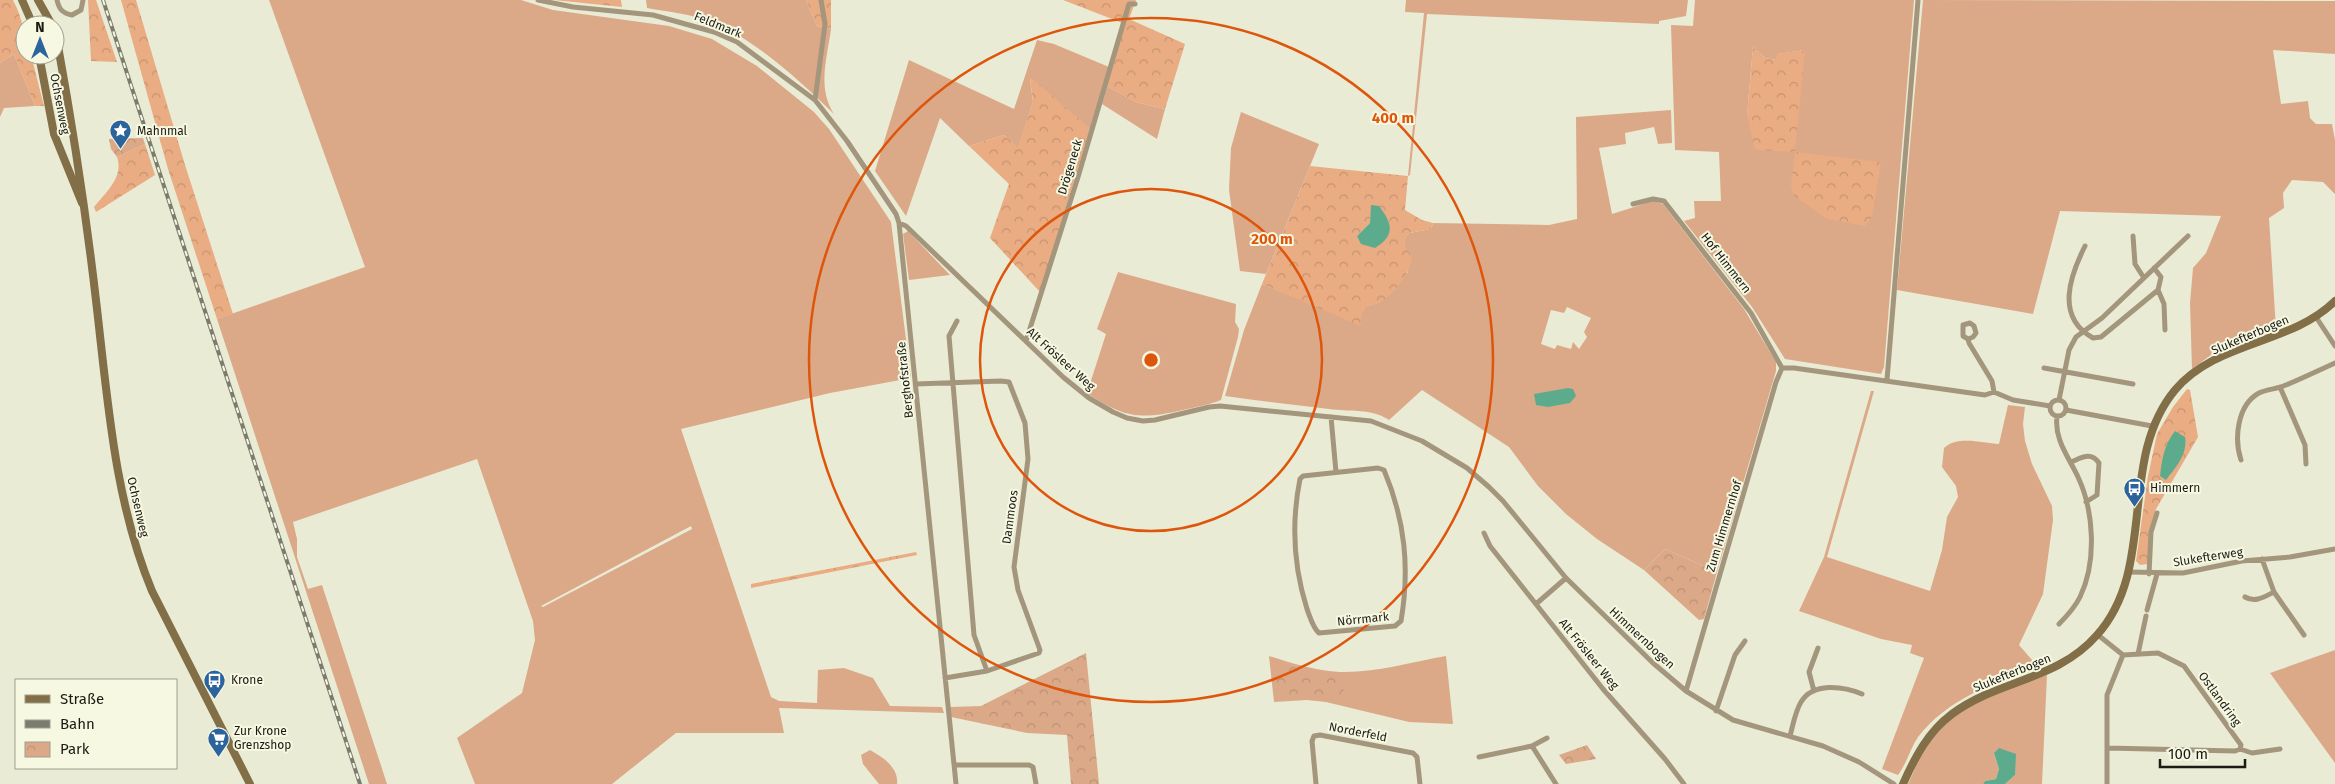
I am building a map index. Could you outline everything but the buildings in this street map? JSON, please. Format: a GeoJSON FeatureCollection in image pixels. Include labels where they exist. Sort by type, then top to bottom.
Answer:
{"type":"FeatureCollection","features":[{"type":"Feature","properties":{"kind":"main road"},"geometry":{"type":"LineString","coordinates":[[22,0],[29,15]]}},
{"type":"Feature","properties":{"kind":"main road"},"geometry":{"type":"LineString","coordinates":[[38,0],[46,15]]}},
{"type":"Feature","properties":{"kind":"main road","name":"Ochsenweg"},"geometry":{"type":"LineString","coordinates":[[41,65],[54,134],[85,211]]}},
{"type":"Feature","properties":{"kind":"main road","name":"Ochsenweg"},"geometry":{"type":"LineString","coordinates":[[61,65],[85,211],[118,468],[132,534],[152,591],[250,784]]}},
{"type":"Feature","properties":{"kind":"main road","name":"Slukefterbogen"},"geometry":{"type":"LineString","coordinates":[[1903,784],[1916,754],[1952,714],[1987,695],[2059,666],[2098,635],[2122,593],[2128,572],[2138,494],[2152,426],[2174,391],[2204,366],[2238,350],[2291,330],[2316,317],[2335,301]]}},
{"type":"Feature","properties":{"kind":"street"},"geometry":{"type":"LineString","coordinates":[[57,0],[59,8],[65,13],[72,15],[82,10],[83,0]]}},
{"type":"Feature","properties":{"kind":"street","name":"Feldmark"},"geometry":{"type":"LineString","coordinates":[[538,0],[573,7],[653,15],[714,32],[737,42],[815,100]]}},
{"type":"Feature","properties":{"kind":"street"},"geometry":{"type":"LineString","coordinates":[[815,100],[825,24],[821,0]]}},
{"type":"Feature","properties":{"kind":"street"},"geometry":{"type":"LineString","coordinates":[[1887,380],[1918,0]]}},
{"type":"Feature","properties":{"kind":"street","name":"Drögeneck"},"geometry":{"type":"LineString","coordinates":[[1026,341],[1080,170],[1129,4],[1135,4]]}},
{"type":"Feature","properties":{"kind":"street","name":"Berghofstraße"},"geometry":{"type":"LineString","coordinates":[[815,100],[878,186],[896,214],[899,223],[956,784]]}},
{"type":"Feature","properties":{"kind":"street","name":"Hof Himmern"},"geometry":{"type":"LineString","coordinates":[[1633,204],[1653,198],[1664,201],[1751,313],[1782,368]]}},
{"type":"Feature","properties":{"kind":"street","name":"Alt Frösleer Weg"},"geometry":{"type":"LineString","coordinates":[[899,223],[906,226],[1026,341],[1089,398],[1127,418],[1143,421],[1156,420],[1220,406],[1371,421],[1422,441]]}},
{"type":"Feature","properties":{"kind":"street"},"geometry":{"type":"LineString","coordinates":[[2133,236],[2135,264],[2144,278]]}},
{"type":"Feature","properties":{"kind":"street"},"geometry":{"type":"LineString","coordinates":[[2059,400],[2071,344],[2083,330],[2102,318],[2188,236]]}},
{"type":"Feature","properties":{"kind":"street"},"geometry":{"type":"LineString","coordinates":[[2085,246],[2076,265],[2068,292],[2070,308],[2083,330],[2093,338],[2102,337],[2158,290],[2162,277],[2154,268]]}},
{"type":"Feature","properties":{"kind":"street"},"geometry":{"type":"LineString","coordinates":[[2158,290],[2164,304],[2165,330]]}},
{"type":"Feature","properties":{"kind":"street"},"geometry":{"type":"LineString","coordinates":[[2316,317],[2335,346]]}},
{"type":"Feature","properties":{"kind":"street"},"geometry":{"type":"LineString","coordinates":[[957,321],[950,336],[974,635],[987,671]]}},
{"type":"Feature","properties":{"kind":"street"},"geometry":{"type":"LineString","coordinates":[[1968,339],[1992,381],[1994,392]]}},
{"type":"Feature","properties":{"kind":"street"},"geometry":{"type":"LineString","coordinates":[[2241,460],[2238,451],[2241,414],[2252,399],[2259,393],[2280,387],[2335,363]]}},
{"type":"Feature","properties":{"kind":"street"},"geometry":{"type":"LineString","coordinates":[[1782,368],[1887,380],[1985,395],[1994,392],[2013,400],[2050,406]]}},
{"type":"Feature","properties":{"kind":"street","name":"Zum Himmernhof"},"geometry":{"type":"LineString","coordinates":[[1686,691],[1776,382],[1782,368]]}},
{"type":"Feature","properties":{"kind":"street"},"geometry":{"type":"LineString","coordinates":[[2044,368],[2133,384]]}},
{"type":"Feature","properties":{"kind":"street","name":"Dammoos"},"geometry":{"type":"LineString","coordinates":[[916,384],[1001,380],[1009,382],[1025,423],[1028,459],[1014,567],[1018,590],[1040,650],[1039,653],[987,671],[945,678]]}},
{"type":"Feature","properties":{"kind":"street"},"geometry":{"type":"LineString","coordinates":[[2280,387],[2305,445],[2306,464]]}},
{"type":"Feature","properties":{"kind":"street"},"geometry":{"type":"LineString","coordinates":[[2050,406],[2059,400]]}},
{"type":"Feature","properties":{"kind":"street"},"geometry":{"type":"LineString","coordinates":[[2057,416],[2063,415],[2066,410],[2065,404],[2059,400]]}},
{"type":"Feature","properties":{"kind":"street"},"geometry":{"type":"LineString","coordinates":[[2050,406],[2051,411],[2057,416],[2058,437],[2079,478],[2086,502],[2091,537],[2088,569],[2080,596],[2059,624]]}},
{"type":"Feature","properties":{"kind":"street"},"geometry":{"type":"LineString","coordinates":[[2066,410],[2152,426]]}},
{"type":"Feature","properties":{"kind":"street"},"geometry":{"type":"LineString","coordinates":[[1331,417],[1336,472]]}},
{"type":"Feature","properties":{"kind":"street","name":"Himmernbogen"},"geometry":{"type":"LineString","coordinates":[[1422,441],[1460,463],[1489,486],[1566,578],[1686,691],[1716,711],[1749,726],[1790,736],[1843,754],[1894,784]]}},
{"type":"Feature","properties":{"kind":"street"},"geometry":{"type":"LineString","coordinates":[[2070,462],[2092,456],[2099,463],[2097,495],[2086,502]]}},
{"type":"Feature","properties":{"kind":"street","name":"Nörrmark"},"geometry":{"type":"LineString","coordinates":[[1378,468],[1384,470],[1397,505],[1405,546],[1406,587],[1399,625],[1319,633],[1316,631],[1308,613],[1301,591],[1294,545],[1294,514],[1300,479],[1303,476],[1336,472],[1378,468]]}},
{"type":"Feature","properties":{"kind":"street"},"geometry":{"type":"LineString","coordinates":[[2149,574],[2151,532],[2157,513]]}},
{"type":"Feature","properties":{"kind":"street","name":"Alt Frösleer Weg"},"geometry":{"type":"LineString","coordinates":[[1484,533],[1490,546],[1603,689],[1665,759],[1684,784]]}},
{"type":"Feature","properties":{"kind":"street","name":"Slukefterweg"},"geometry":{"type":"LineString","coordinates":[[2128,572],[2183,574],[2242,561],[2290,558],[2335,549]]}},
{"type":"Feature","properties":{"kind":"street","name":"Slukefterweg"},"geometry":{"type":"LineString","coordinates":[[2262,559],[2274,592],[2304,635]]}},
{"type":"Feature","properties":{"kind":"street","name":"Slukefterweg"},"geometry":{"type":"LineString","coordinates":[[2147,610],[2156,574]]}},
{"type":"Feature","properties":{"kind":"street"},"geometry":{"type":"LineString","coordinates":[[1536,604],[1566,578]]}},
{"type":"Feature","properties":{"kind":"street"},"geometry":{"type":"LineString","coordinates":[[2245,596],[2254,600],[2274,592]]}},
{"type":"Feature","properties":{"kind":"street"},"geometry":{"type":"LineString","coordinates":[[2138,654],[2146,616]]}},
{"type":"Feature","properties":{"kind":"street"},"geometry":{"type":"LineString","coordinates":[[2098,635],[2123,654],[2107,695],[2107,784]]}},
{"type":"Feature","properties":{"kind":"street"},"geometry":{"type":"LineString","coordinates":[[1716,711],[1735,655],[1745,641]]}},
{"type":"Feature","properties":{"kind":"street"},"geometry":{"type":"LineString","coordinates":[[1814,691],[1809,672],[1818,648]]}},
{"type":"Feature","properties":{"kind":"street","name":"Ostlandring"},"geometry":{"type":"LineString","coordinates":[[2123,654],[2158,653],[2184,666],[2239,741],[2240,749]]}},
{"type":"Feature","properties":{"kind":"street"},"geometry":{"type":"LineString","coordinates":[[1790,736],[1800,703],[1814,691],[1845,688],[1862,694]]}},
{"type":"Feature","properties":{"kind":"street","name":"Norderfeld"},"geometry":{"type":"LineString","coordinates":[[1316,784],[1312,741],[1314,736],[1320,735],[1413,753],[1417,757],[1420,784]]}},
{"type":"Feature","properties":{"kind":"street"},"geometry":{"type":"LineString","coordinates":[[1479,757],[1532,746],[1547,738]]}},
{"type":"Feature","properties":{"kind":"street"},"geometry":{"type":"LineString","coordinates":[[1532,746],[1556,784]]}},
{"type":"Feature","properties":{"kind":"street"},"geometry":{"type":"LineString","coordinates":[[2107,748],[2236,751],[2240,749],[2252,754],[2280,749]]}},
{"type":"Feature","properties":{"kind":"street"},"geometry":{"type":"LineString","coordinates":[[954,765],[1029,766],[1033,767],[1036,784]]}},
{"type":"Feature","properties":{"kind":"green space"},"geometry":{"type":"Polygon","coordinates":[[[0,0],[13,0],[19,15],[15,15],[15,56],[14,54],[0,63],[0,0]]]}},
{"type":"Feature","properties":{"kind":"green space"},"geometry":{"type":"Polygon","coordinates":[[[88,0],[96,0],[117,62],[91,61],[88,0]]]}},
{"type":"Feature","properties":{"kind":"green space"},"geometry":{"type":"Polygon","coordinates":[[[121,0],[136,0],[185,165],[233,314],[217,319],[168,169],[121,0]]]}},
{"type":"Feature","properties":{"kind":"green space"},"geometry":{"type":"Polygon","coordinates":[[[269,0],[521,0],[553,10],[669,26],[712,39],[757,66],[814,112],[829,129],[891,222],[911,378],[830,393],[681,429],[771,697],[779,701],[817,703],[818,670],[844,668],[873,678],[890,706],[942,707],[944,713],[779,708],[784,733],[676,733],[612,784],[475,784],[457,738],[522,693],[535,640],[533,621],[477,459],[293,522],[297,539],[297,557],[308,589],[322,585],[387,784],[369,784],[217,319],[365,267],[269,0]],[[691,526],[541,606],[543,607],[692,529],[691,526]]]}},
{"type":"Feature","properties":{"kind":"green space"},"geometry":{"type":"Polygon","coordinates":[[[554,0],[621,0],[622,7],[554,0]]]}},
{"type":"Feature","properties":{"kind":"green space"},"geometry":{"type":"Polygon","coordinates":[[[646,0],[806,0],[817,26],[831,29],[825,84],[829,104],[834,114],[792,75],[744,39],[727,29],[703,19],[647,8],[646,0]]]}},
{"type":"Feature","properties":{"kind":"green space"},"geometry":{"type":"Polygon","coordinates":[[[806,0],[831,0],[831,29],[817,26],[806,0]]]}},
{"type":"Feature","properties":{"kind":"green space"},"geometry":{"type":"Polygon","coordinates":[[[1063,0],[1136,0],[1129,19],[1185,44],[1165,109],[1136,102],[1107,86],[1125,24],[1063,0]]]}},
{"type":"Feature","properties":{"kind":"green space"},"geometry":{"type":"Polygon","coordinates":[[[1406,0],[1688,0],[1686,16],[1659,21],[1659,24],[1427,14],[1410,175],[1408,176],[1424,13],[1405,12],[1406,0]]]}},
{"type":"Feature","properties":{"kind":"green space"},"geometry":{"type":"Polygon","coordinates":[[[1695,0],[1914,0],[1884,367],[1881,374],[1785,359],[1752,307],[1684,221],[1695,218],[1694,201],[1721,201],[1719,152],[1675,150],[1671,25],[1693,26],[1695,0]],[[1753,47],[1747,115],[1805,50],[1778,54],[1776,60],[1765,58],[1753,47]]]}},
{"type":"Feature","properties":{"kind":"green space"},"geometry":{"type":"Polygon","coordinates":[[[1923,0],[2335,1],[2335,54],[2273,50],[2281,104],[2308,101],[2310,118],[2316,124],[2332,124],[2335,140],[2335,194],[2323,182],[2292,180],[2283,193],[2284,208],[2269,218],[2276,329],[2215,352],[2192,369],[2190,303],[2193,268],[2206,253],[2221,216],[2060,211],[2033,314],[1897,290],[1923,0]]]}},
{"type":"Feature","properties":{"kind":"green space"},"geometry":{"type":"Polygon","coordinates":[[[1037,40],[1054,44],[1109,67],[1090,129],[1030,79],[1033,102],[1018,148],[1004,135],[969,146],[940,118],[906,216],[875,171],[909,60],[1014,109],[1037,40]]]}},
{"type":"Feature","properties":{"kind":"green space"},"geometry":{"type":"Polygon","coordinates":[[[1753,47],[1765,58],[1776,60],[1777,54],[1805,50],[1795,152],[1756,150],[1754,147],[1747,115],[1753,47]]]}},
{"type":"Feature","properties":{"kind":"green space"},"geometry":{"type":"Polygon","coordinates":[[[14,54],[15,65],[18,65],[35,106],[4,108],[0,117],[0,63],[14,54]]]}},
{"type":"Feature","properties":{"kind":"green space"},"geometry":{"type":"Polygon","coordinates":[[[18,65],[34,65],[44,106],[35,106],[18,65]]]}},
{"type":"Feature","properties":{"kind":"green space"},"geometry":{"type":"Polygon","coordinates":[[[1030,78],[1090,129],[1040,292],[990,238],[1009,184],[969,146],[1004,135],[1018,147],[1033,102],[1030,78]]]}},
{"type":"Feature","properties":{"kind":"green space"},"geometry":{"type":"Polygon","coordinates":[[[1107,86],[1136,102],[1165,109],[1157,139],[1102,104],[1107,86]]]}},
{"type":"Feature","properties":{"kind":"green space"},"geometry":{"type":"Polygon","coordinates":[[[1671,110],[1672,143],[1658,144],[1654,127],[1625,133],[1626,144],[1599,148],[1612,214],[1653,201],[1663,204],[1744,309],[1776,362],[1776,371],[1717,572],[1665,549],[1644,570],[1597,539],[1566,514],[1538,486],[1509,447],[1422,390],[1389,420],[1368,412],[1225,396],[1244,330],[1262,284],[1304,301],[1362,312],[1366,307],[1380,302],[1408,272],[1404,239],[1409,233],[1431,229],[1433,223],[1549,225],[1577,219],[1576,117],[1671,110]],[[1567,307],[1564,313],[1551,310],[1541,344],[1555,349],[1557,345],[1571,349],[1573,342],[1579,349],[1587,337],[1584,332],[1591,318],[1567,307]]]}},
{"type":"Feature","properties":{"kind":"green space"},"geometry":{"type":"Polygon","coordinates":[[[1241,112],[1319,144],[1266,274],[1240,271],[1229,190],[1231,148],[1241,112]]]}},
{"type":"Feature","properties":{"kind":"green space"},"geometry":{"type":"Polygon","coordinates":[[[143,138],[145,144],[117,157],[111,149],[109,139],[143,138]]]}},
{"type":"Feature","properties":{"kind":"green space"},"geometry":{"type":"Polygon","coordinates":[[[145,144],[155,175],[96,212],[94,207],[116,178],[119,164],[117,157],[145,144]]]}},
{"type":"Feature","properties":{"kind":"green space"},"geometry":{"type":"Polygon","coordinates":[[[1795,152],[1881,162],[1872,217],[1865,226],[1827,219],[1794,196],[1791,186],[1795,152]]]}},
{"type":"Feature","properties":{"kind":"green space"},"geometry":{"type":"Polygon","coordinates":[[[1310,166],[1408,176],[1405,210],[1422,220],[1433,223],[1431,229],[1409,233],[1404,239],[1406,248],[1412,256],[1409,269],[1391,294],[1363,311],[1361,326],[1262,284],[1310,166]],[[1372,205],[1370,223],[1357,236],[1375,248],[1372,205]]]}},
{"type":"Feature","properties":{"kind":"green space"},"geometry":{"type":"Polygon","coordinates":[[[908,231],[950,275],[909,280],[903,234],[908,231]]]}},
{"type":"Feature","properties":{"kind":"green space"},"geometry":{"type":"Polygon","coordinates":[[[1118,272],[1236,304],[1235,322],[1239,329],[1238,337],[1221,400],[1207,405],[1168,413],[1143,416],[1133,415],[1112,408],[1087,393],[1106,334],[1097,329],[1118,272]]]}},
{"type":"Feature","properties":{"kind":"green space"},"geometry":{"type":"Polygon","coordinates":[[[2187,389],[2190,390],[2198,437],[2156,509],[2149,532],[2148,564],[2140,565],[2136,561],[2148,476],[2157,434],[2173,407],[2187,389]]]}},
{"type":"Feature","properties":{"kind":"green space"},"geometry":{"type":"Polygon","coordinates":[[[1871,391],[1874,391],[1827,557],[1930,591],[1942,550],[1947,517],[1958,497],[1956,486],[1942,467],[1944,448],[1949,444],[1963,441],[1999,444],[2008,405],[2025,407],[2023,424],[2025,441],[2032,464],[2052,506],[2053,520],[2043,594],[2019,645],[2038,667],[1973,693],[1943,712],[1918,737],[1898,775],[1882,769],[1924,658],[1910,653],[1912,645],[1881,639],[1799,611],[1824,557],[1871,391]]]}},
{"type":"Feature","properties":{"kind":"green space"},"geometry":{"type":"Polygon","coordinates":[[[1665,549],[1717,572],[1704,619],[1699,620],[1644,570],[1665,549]]]}},
{"type":"Feature","properties":{"kind":"green space"},"geometry":{"type":"Polygon","coordinates":[[[916,552],[917,555],[751,588],[751,584],[916,552]]]}},
{"type":"Feature","properties":{"kind":"green space"},"geometry":{"type":"Polygon","coordinates":[[[2335,650],[2335,763],[2270,673],[2335,650]]]}},
{"type":"Feature","properties":{"kind":"green space"},"geometry":{"type":"Polygon","coordinates":[[[1086,653],[1099,784],[1071,784],[1067,735],[1027,733],[951,717],[950,707],[981,706],[1086,653]]]}},
{"type":"Feature","properties":{"kind":"green space"},"geometry":{"type":"Polygon","coordinates":[[[1269,656],[1312,668],[1353,672],[1380,669],[1446,656],[1453,724],[1409,722],[1326,702],[1307,700],[1274,702],[1269,656]]]}},
{"type":"Feature","properties":{"kind":"green space"},"geometry":{"type":"Polygon","coordinates":[[[1275,660],[1304,671],[1342,676],[1345,703],[1314,696],[1278,699],[1275,660]]]}},
{"type":"Feature","properties":{"kind":"green space"},"geometry":{"type":"Polygon","coordinates":[[[2047,675],[2042,784],[2005,784],[2015,775],[1994,753],[1999,769],[1996,779],[1985,781],[1983,784],[1908,784],[1924,748],[1953,716],[1988,696],[2047,675]]]}},
{"type":"Feature","properties":{"kind":"green space"},"geometry":{"type":"Polygon","coordinates":[[[1587,745],[1596,759],[1566,764],[1559,755],[1587,745]]]}},
{"type":"Feature","properties":{"kind":"green space"},"geometry":{"type":"Polygon","coordinates":[[[870,750],[893,768],[897,784],[879,784],[863,764],[861,755],[870,750]]]}},
{"type":"Feature","properties":{"kind":"shaded area"},"geometry":{"type":"Polygon","coordinates":[[[1371,205],[1379,206],[1387,218],[1390,228],[1386,238],[1375,248],[1361,244],[1357,236],[1370,223],[1371,205]]]}},
{"type":"Feature","properties":{"kind":"shaded area"},"geometry":{"type":"Polygon","coordinates":[[[1568,388],[1573,389],[1576,396],[1570,403],[1548,407],[1536,405],[1534,394],[1568,388]]]}},
{"type":"Feature","properties":{"kind":"shaded area"},"geometry":{"type":"Polygon","coordinates":[[[2175,431],[2185,437],[2185,449],[2174,470],[2166,480],[2160,476],[2164,452],[2175,431]]]}},
{"type":"Feature","properties":{"kind":"shaded area"},"geometry":{"type":"Polygon","coordinates":[[[1999,748],[2016,754],[2015,775],[2005,784],[1983,784],[1985,781],[1996,779],[1999,769],[1994,753],[1999,748]]]}},
{"type":"Feature","properties":{"kind":"railway"},"geometry":{"type":"LineString","coordinates":[[103,0],[360,784]]}},
{"type":"Feature","properties":{"kind":"place","name":"Mahnmal"},"geometry":{"type":"Point","coordinates":[121,150]}},
{"type":"Feature","properties":{"kind":"place","name":"Himmern"},"geometry":{"type":"Point","coordinates":[2134,507]}},
{"type":"Feature","properties":{"kind":"place","name":"Krone"},"geometry":{"type":"Point","coordinates":[215,699]}},
{"type":"Feature","properties":{"kind":"place","name":"Zur Krone Grenzshop"},"geometry":{"type":"Point","coordinates":[218,757]}}]}
